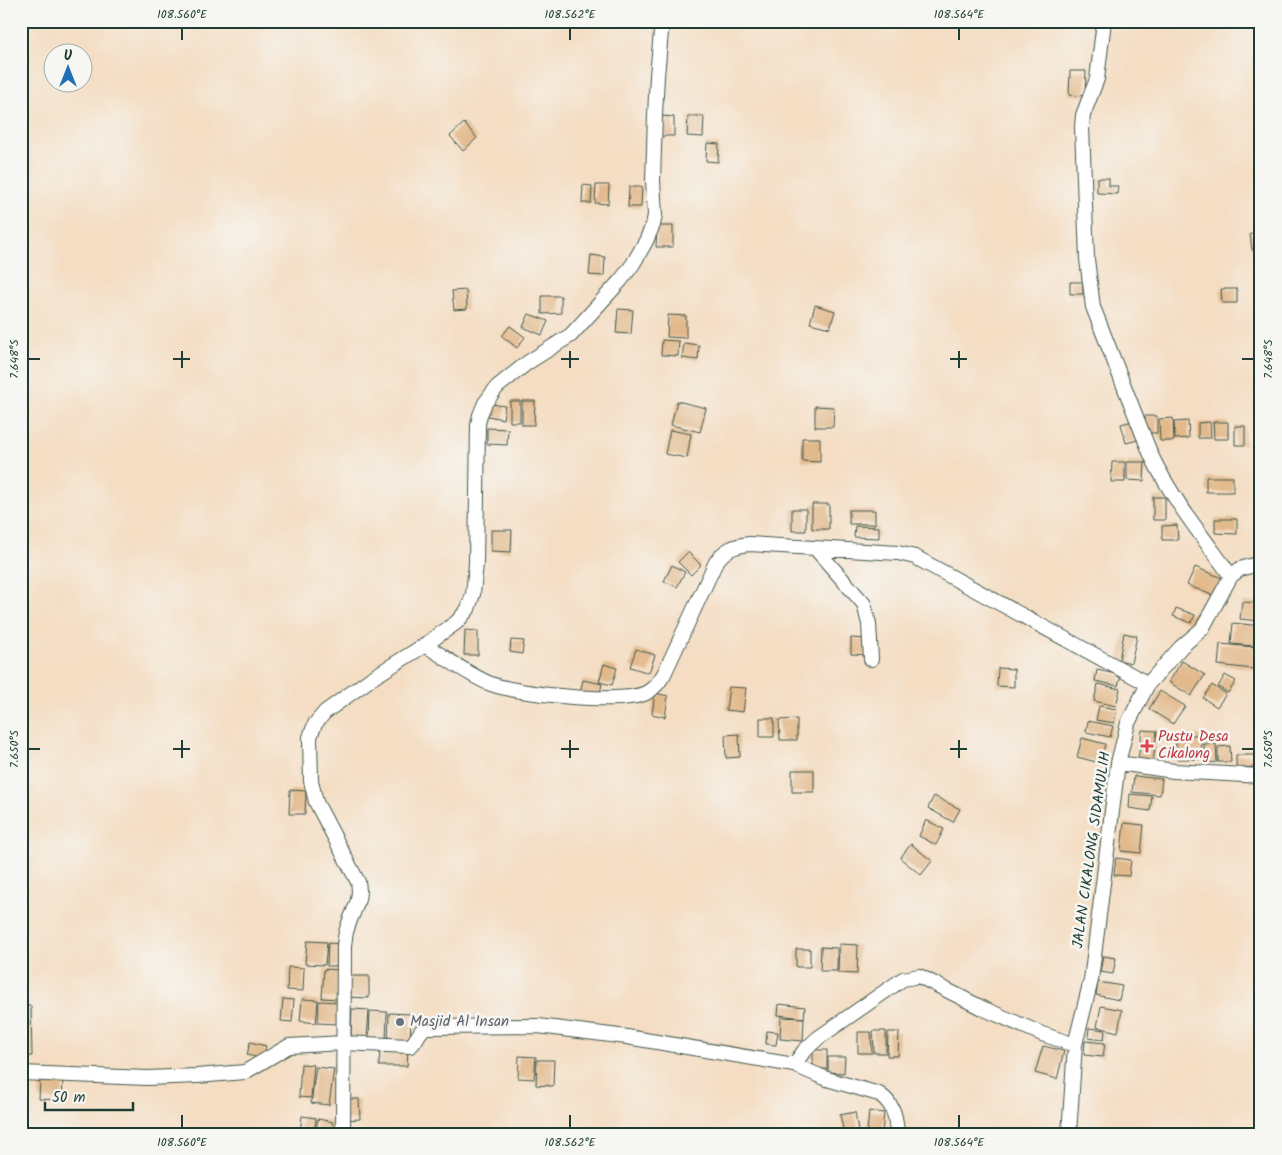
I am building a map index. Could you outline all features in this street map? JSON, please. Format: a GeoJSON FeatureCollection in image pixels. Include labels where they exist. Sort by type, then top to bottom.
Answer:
{"type":"FeatureCollection","features":[{"type":"Feature","properties":{"kind":"street"},"geometry":{"type":"LineString","coordinates":[[342,1134],[344,945],[346,929],[359,900],[360,892],[358,882],[316,802],[311,782],[310,737],[315,724],[325,712],[372,678],[425,645],[456,622],[468,609],[473,594],[476,564],[478,424],[480,415],[497,387],[527,363],[560,343],[581,325],[633,264],[653,225],[655,215],[653,180],[657,76],[662,21]]}},
{"type":"Feature","properties":{"kind":"street"},"geometry":{"type":"LineString","coordinates":[[1104,21],[1097,79],[1082,127],[1087,259],[1093,306],[1151,455],[1170,491],[1232,576],[1240,569],[1261,563]]}},
{"type":"Feature","properties":{"kind":"street"},"geometry":{"type":"LineString","coordinates":[[425,645],[490,683],[511,690],[606,700],[627,698],[644,693],[656,686],[664,674],[716,562],[723,552],[736,545],[749,544],[898,553],[915,556],[1148,684]]}},
{"type":"Feature","properties":{"kind":"street"},"geometry":{"type":"LineString","coordinates":[[815,548],[864,604],[869,624],[871,659]]}},
{"type":"Feature","properties":{"kind":"street","name":"JALAN CIKALONG SIDAMULIH"},"geometry":{"type":"LineString","coordinates":[[1069,1134],[1074,1045],[1092,975],[1118,763],[1128,723],[1148,684],[1181,647],[1202,629],[1232,576]]}},
{"type":"Feature","properties":{"kind":"street"},"geometry":{"type":"LineString","coordinates":[[1118,763],[1174,770],[1261,776]]}},
{"type":"Feature","properties":{"kind":"street"},"geometry":{"type":"LineString","coordinates":[[794,1065],[804,1051],[818,1038],[903,978],[911,976],[919,976],[982,1008],[1042,1034],[1074,1045]]}},
{"type":"Feature","properties":{"kind":"street"},"geometry":{"type":"LineString","coordinates":[[21,1073],[147,1078],[245,1072],[289,1046],[343,1043],[410,1046],[414,1044],[421,1029],[428,1027],[538,1026],[626,1037],[794,1065],[827,1079],[879,1094],[892,1107],[896,1119],[896,1134]]}},
{"type":"Feature","properties":{"kind":"building"},"geometry":{"type":"Polygon","coordinates":[[[1070,71],[1086,71],[1085,96],[1069,95],[1070,71]]]}},
{"type":"Feature","properties":{"kind":"building"},"geometry":{"type":"Polygon","coordinates":[[[661,116],[674,117],[674,136],[660,136],[661,116]]]}},
{"type":"Feature","properties":{"kind":"building"},"geometry":{"type":"Polygon","coordinates":[[[688,116],[704,116],[703,137],[687,136],[688,116]]]}},
{"type":"Feature","properties":{"kind":"building"},"geometry":{"type":"Polygon","coordinates":[[[464,123],[477,138],[463,151],[450,136],[464,123]]]}},
{"type":"Feature","properties":{"kind":"building"},"geometry":{"type":"Polygon","coordinates":[[[707,143],[719,144],[718,162],[706,161],[707,143]]]}},
{"type":"Feature","properties":{"kind":"building"},"geometry":{"type":"Polygon","coordinates":[[[1097,178],[1109,178],[1109,186],[1118,186],[1117,194],[1097,193],[1097,178]]]}},
{"type":"Feature","properties":{"kind":"building"},"geometry":{"type":"Polygon","coordinates":[[[583,185],[592,186],[591,203],[582,203],[583,185]]]}},
{"type":"Feature","properties":{"kind":"building"},"geometry":{"type":"Polygon","coordinates":[[[596,185],[609,185],[608,204],[595,203],[596,185]]]}},
{"type":"Feature","properties":{"kind":"building"},"geometry":{"type":"Polygon","coordinates":[[[629,187],[642,187],[641,207],[628,207],[629,187]]]}},
{"type":"Feature","properties":{"kind":"building"},"geometry":{"type":"Polygon","coordinates":[[[657,226],[673,226],[673,247],[656,247],[657,226]]]}},
{"type":"Feature","properties":{"kind":"building"},"geometry":{"type":"Polygon","coordinates":[[[1261,233],[1261,249],[1252,250],[1250,234],[1261,233]]]}},
{"type":"Feature","properties":{"kind":"building"},"geometry":{"type":"Polygon","coordinates":[[[591,255],[605,257],[604,276],[589,275],[591,255]]]}},
{"type":"Feature","properties":{"kind":"building"},"geometry":{"type":"Polygon","coordinates":[[[1070,282],[1083,282],[1083,294],[1070,294],[1070,282]]]}},
{"type":"Feature","properties":{"kind":"building"},"geometry":{"type":"Polygon","coordinates":[[[1221,289],[1237,289],[1237,303],[1222,303],[1221,289]]]}},
{"type":"Feature","properties":{"kind":"building"},"geometry":{"type":"Polygon","coordinates":[[[466,290],[467,309],[454,310],[452,291],[466,290]]]}},
{"type":"Feature","properties":{"kind":"building"},"geometry":{"type":"Polygon","coordinates":[[[542,296],[561,296],[561,313],[542,314],[542,296]]]}},
{"type":"Feature","properties":{"kind":"building"},"geometry":{"type":"Polygon","coordinates":[[[815,305],[835,311],[830,328],[810,323],[815,305]]]}},
{"type":"Feature","properties":{"kind":"building"},"geometry":{"type":"Polygon","coordinates":[[[618,309],[633,310],[631,334],[616,333],[618,309]]]}},
{"type":"Feature","properties":{"kind":"building"},"geometry":{"type":"Polygon","coordinates":[[[529,314],[548,321],[542,335],[523,327],[529,314]]]}},
{"type":"Feature","properties":{"kind":"building"},"geometry":{"type":"Polygon","coordinates":[[[668,315],[686,316],[686,338],[667,337],[668,315]]]}},
{"type":"Feature","properties":{"kind":"building"},"geometry":{"type":"Polygon","coordinates":[[[510,326],[525,337],[517,348],[502,336],[510,326]]]}},
{"type":"Feature","properties":{"kind":"building"},"geometry":{"type":"Polygon","coordinates":[[[662,340],[679,341],[678,356],[661,355],[662,340]]]}},
{"type":"Feature","properties":{"kind":"building"},"geometry":{"type":"Polygon","coordinates":[[[684,343],[699,345],[698,360],[682,358],[684,343]]]}},
{"type":"Feature","properties":{"kind":"building"},"geometry":{"type":"Polygon","coordinates":[[[510,401],[520,401],[520,422],[510,422],[510,401]]]}},
{"type":"Feature","properties":{"kind":"building"},"geometry":{"type":"Polygon","coordinates":[[[522,401],[535,401],[534,425],[522,425],[522,401]]]}},
{"type":"Feature","properties":{"kind":"building"},"geometry":{"type":"Polygon","coordinates":[[[677,401],[706,408],[700,432],[671,425],[677,401]]]}},
{"type":"Feature","properties":{"kind":"building"},"geometry":{"type":"Polygon","coordinates":[[[491,404],[505,406],[503,419],[488,416],[491,404]]]}},
{"type":"Feature","properties":{"kind":"building"},"geometry":{"type":"Polygon","coordinates":[[[815,406],[834,407],[833,427],[815,427],[815,406]]]}},
{"type":"Feature","properties":{"kind":"building"},"geometry":{"type":"Polygon","coordinates":[[[1145,416],[1157,416],[1157,433],[1145,433],[1145,416]]]}},
{"type":"Feature","properties":{"kind":"building"},"geometry":{"type":"Polygon","coordinates":[[[1173,418],[1174,441],[1160,441],[1159,419],[1173,418]]]}},
{"type":"Feature","properties":{"kind":"building"},"geometry":{"type":"Polygon","coordinates":[[[1133,421],[1138,440],[1126,443],[1121,424],[1133,421]]]}},
{"type":"Feature","properties":{"kind":"building"},"geometry":{"type":"Polygon","coordinates":[[[1188,421],[1189,438],[1175,439],[1174,422],[1188,421]]]}},
{"type":"Feature","properties":{"kind":"building"},"geometry":{"type":"Polygon","coordinates":[[[1210,422],[1211,438],[1198,438],[1198,423],[1210,422]]]}},
{"type":"Feature","properties":{"kind":"building"},"geometry":{"type":"Polygon","coordinates":[[[1213,422],[1228,422],[1228,439],[1214,439],[1213,422]]]}},
{"type":"Feature","properties":{"kind":"building"},"geometry":{"type":"Polygon","coordinates":[[[1235,426],[1245,426],[1245,445],[1235,445],[1235,426]]]}},
{"type":"Feature","properties":{"kind":"building"},"geometry":{"type":"Polygon","coordinates":[[[487,428],[508,429],[507,445],[487,444],[487,428]]]}},
{"type":"Feature","properties":{"kind":"building"},"geometry":{"type":"Polygon","coordinates":[[[670,430],[691,434],[687,458],[665,454],[670,430]]]}},
{"type":"Feature","properties":{"kind":"building"},"geometry":{"type":"Polygon","coordinates":[[[802,438],[820,438],[820,462],[802,461],[802,438]]]}},
{"type":"Feature","properties":{"kind":"building"},"geometry":{"type":"Polygon","coordinates":[[[1112,462],[1125,462],[1125,482],[1111,482],[1112,462]]]}},
{"type":"Feature","properties":{"kind":"building"},"geometry":{"type":"Polygon","coordinates":[[[1127,462],[1145,462],[1144,481],[1127,480],[1127,462]]]}},
{"type":"Feature","properties":{"kind":"building"},"geometry":{"type":"Polygon","coordinates":[[[1206,477],[1233,477],[1233,492],[1206,492],[1206,477]]]}},
{"type":"Feature","properties":{"kind":"building"},"geometry":{"type":"Polygon","coordinates":[[[1153,497],[1165,497],[1165,520],[1153,520],[1153,497]]]}},
{"type":"Feature","properties":{"kind":"building"},"geometry":{"type":"Polygon","coordinates":[[[812,504],[829,504],[829,529],[812,529],[812,504]]]}},
{"type":"Feature","properties":{"kind":"building"},"geometry":{"type":"Polygon","coordinates":[[[792,509],[806,509],[806,531],[792,531],[792,509]]]}},
{"type":"Feature","properties":{"kind":"building"},"geometry":{"type":"Polygon","coordinates":[[[849,510],[875,510],[875,524],[849,524],[849,510]]]}},
{"type":"Feature","properties":{"kind":"building"},"geometry":{"type":"Polygon","coordinates":[[[1215,519],[1237,519],[1237,534],[1215,533],[1215,519]]]}},
{"type":"Feature","properties":{"kind":"building"},"geometry":{"type":"Polygon","coordinates":[[[1177,525],[1178,540],[1162,540],[1162,526],[1177,525]]]}},
{"type":"Feature","properties":{"kind":"building"},"geometry":{"type":"Polygon","coordinates":[[[855,526],[879,527],[879,538],[854,537],[855,526]]]}},
{"type":"Feature","properties":{"kind":"building"},"geometry":{"type":"Polygon","coordinates":[[[491,530],[512,530],[511,552],[491,551],[491,530]]]}},
{"type":"Feature","properties":{"kind":"building"},"geometry":{"type":"Polygon","coordinates":[[[688,552],[701,565],[691,575],[678,562],[688,552]]]}},
{"type":"Feature","properties":{"kind":"building"},"geometry":{"type":"Polygon","coordinates":[[[672,565],[685,572],[677,587],[664,581],[672,565]]]}},
{"type":"Feature","properties":{"kind":"building"},"geometry":{"type":"Polygon","coordinates":[[[1195,567],[1222,578],[1214,596],[1187,585],[1195,567]]]}},
{"type":"Feature","properties":{"kind":"building"},"geometry":{"type":"Polygon","coordinates":[[[1242,602],[1261,603],[1260,621],[1240,619],[1242,602]]]}},
{"type":"Feature","properties":{"kind":"building"},"geometry":{"type":"Polygon","coordinates":[[[1176,608],[1195,615],[1191,623],[1173,616],[1176,608]]]}},
{"type":"Feature","properties":{"kind":"building"},"geometry":{"type":"Polygon","coordinates":[[[1233,623],[1261,626],[1259,639],[1254,639],[1253,646],[1231,644],[1233,623]]]}},
{"type":"Feature","properties":{"kind":"building"},"geometry":{"type":"Polygon","coordinates":[[[465,630],[478,631],[478,655],[464,655],[465,630]]]}},
{"type":"Feature","properties":{"kind":"building"},"geometry":{"type":"Polygon","coordinates":[[[1124,633],[1137,636],[1131,663],[1119,660],[1124,633]]]}},
{"type":"Feature","properties":{"kind":"building"},"geometry":{"type":"Polygon","coordinates":[[[851,638],[870,639],[869,655],[851,654],[851,638]]]}},
{"type":"Feature","properties":{"kind":"building"},"geometry":{"type":"Polygon","coordinates":[[[511,640],[524,641],[522,654],[510,652],[511,640]]]}},
{"type":"Feature","properties":{"kind":"building"},"geometry":{"type":"Polygon","coordinates":[[[1220,644],[1256,647],[1253,669],[1218,665],[1220,644]]]}},
{"type":"Feature","properties":{"kind":"building"},"geometry":{"type":"Polygon","coordinates":[[[636,649],[655,655],[649,673],[630,667],[636,649]]]}},
{"type":"Feature","properties":{"kind":"building"},"geometry":{"type":"Polygon","coordinates":[[[1182,661],[1205,675],[1191,696],[1169,682],[1182,661]]]}},
{"type":"Feature","properties":{"kind":"building"},"geometry":{"type":"Polygon","coordinates":[[[604,664],[617,668],[612,685],[599,682],[604,664]]]}},
{"type":"Feature","properties":{"kind":"building"},"geometry":{"type":"Polygon","coordinates":[[[998,668],[1014,669],[1014,687],[997,686],[998,668]]]}},
{"type":"Feature","properties":{"kind":"building"},"geometry":{"type":"Polygon","coordinates":[[[1097,670],[1121,675],[1118,686],[1095,681],[1097,670]]]}},
{"type":"Feature","properties":{"kind":"building"},"geometry":{"type":"Polygon","coordinates":[[[1225,675],[1236,681],[1228,693],[1218,687],[1225,675]]]}},
{"type":"Feature","properties":{"kind":"building"},"geometry":{"type":"Polygon","coordinates":[[[583,680],[602,684],[599,698],[580,693],[583,680]]]}},
{"type":"Feature","properties":{"kind":"building"},"geometry":{"type":"Polygon","coordinates":[[[1098,684],[1120,689],[1116,706],[1094,701],[1098,684]]]}},
{"type":"Feature","properties":{"kind":"building"},"geometry":{"type":"Polygon","coordinates":[[[1212,685],[1226,694],[1217,707],[1203,698],[1212,685]]]}},
{"type":"Feature","properties":{"kind":"building"},"geometry":{"type":"Polygon","coordinates":[[[729,687],[746,688],[743,712],[726,710],[729,687]]]}},
{"type":"Feature","properties":{"kind":"building"},"geometry":{"type":"Polygon","coordinates":[[[1160,691],[1185,706],[1173,724],[1149,709],[1160,691]]]}},
{"type":"Feature","properties":{"kind":"building"},"geometry":{"type":"Polygon","coordinates":[[[655,693],[668,696],[665,717],[652,714],[655,693]]]}},
{"type":"Feature","properties":{"kind":"building"},"geometry":{"type":"Polygon","coordinates":[[[1099,706],[1117,709],[1114,723],[1096,720],[1099,706]]]}},
{"type":"Feature","properties":{"kind":"building"},"geometry":{"type":"Polygon","coordinates":[[[760,718],[774,718],[774,737],[760,737],[760,718]]]}},
{"type":"Feature","properties":{"kind":"building"},"geometry":{"type":"Polygon","coordinates":[[[797,719],[797,740],[780,740],[779,720],[797,719]]]}},
{"type":"Feature","properties":{"kind":"building"},"geometry":{"type":"Polygon","coordinates":[[[1088,721],[1113,726],[1110,737],[1086,732],[1088,721]]]}},
{"type":"Feature","properties":{"kind":"building","name":"Pustu Desa Cikalong"},"geometry":{"type":"Polygon","coordinates":[[[1142,730],[1157,731],[1153,762],[1138,760],[1142,730]]]}},
{"type":"Feature","properties":{"kind":"building"},"geometry":{"type":"Polygon","coordinates":[[[739,734],[740,757],[726,758],[725,735],[739,734]]]}},
{"type":"Feature","properties":{"kind":"building"},"geometry":{"type":"Polygon","coordinates":[[[1176,735],[1201,735],[1202,759],[1176,759],[1176,735]]]}},
{"type":"Feature","properties":{"kind":"building"},"geometry":{"type":"Polygon","coordinates":[[[1082,738],[1105,744],[1100,763],[1077,757],[1082,738]]]}},
{"type":"Feature","properties":{"kind":"building"},"geometry":{"type":"Polygon","coordinates":[[[1204,744],[1216,744],[1217,762],[1205,763],[1204,744]]]}},
{"type":"Feature","properties":{"kind":"building"},"geometry":{"type":"Polygon","coordinates":[[[1230,746],[1231,762],[1218,762],[1218,747],[1230,746]]]}},
{"type":"Feature","properties":{"kind":"building"},"geometry":{"type":"Polygon","coordinates":[[[1236,755],[1255,755],[1256,767],[1236,768],[1236,755]]]}},
{"type":"Feature","properties":{"kind":"building"},"geometry":{"type":"Polygon","coordinates":[[[792,770],[814,770],[814,792],[792,792],[792,770]]]}},
{"type":"Feature","properties":{"kind":"building"},"geometry":{"type":"Polygon","coordinates":[[[1134,776],[1162,779],[1160,795],[1132,792],[1134,776]]]}},
{"type":"Feature","properties":{"kind":"building"},"geometry":{"type":"Polygon","coordinates":[[[290,790],[306,791],[305,814],[289,814],[290,790]]]}},
{"type":"Feature","properties":{"kind":"building"},"geometry":{"type":"Polygon","coordinates":[[[1130,794],[1152,796],[1150,811],[1129,808],[1130,794]]]}},
{"type":"Feature","properties":{"kind":"building"},"geometry":{"type":"Polygon","coordinates":[[[934,796],[960,809],[953,822],[928,808],[934,796]]]}},
{"type":"Feature","properties":{"kind":"building"},"geometry":{"type":"Polygon","coordinates":[[[926,820],[944,829],[936,845],[919,836],[926,820]]]}},
{"type":"Feature","properties":{"kind":"building"},"geometry":{"type":"Polygon","coordinates":[[[1124,823],[1144,825],[1141,853],[1121,851],[1124,823]]]}},
{"type":"Feature","properties":{"kind":"building"},"geometry":{"type":"Polygon","coordinates":[[[911,844],[932,861],[921,875],[900,858],[911,844]]]}},
{"type":"Feature","properties":{"kind":"building"},"geometry":{"type":"Polygon","coordinates":[[[1116,858],[1131,860],[1129,876],[1114,875],[1116,858]]]}},
{"type":"Feature","properties":{"kind":"building"},"geometry":{"type":"Polygon","coordinates":[[[307,941],[327,942],[325,965],[305,964],[307,941]]]}},
{"type":"Feature","properties":{"kind":"building"},"geometry":{"type":"Polygon","coordinates":[[[328,943],[341,944],[340,966],[327,966],[328,943]]]}},
{"type":"Feature","properties":{"kind":"building"},"geometry":{"type":"Polygon","coordinates":[[[839,944],[858,945],[857,974],[838,973],[839,944]]]}},
{"type":"Feature","properties":{"kind":"building"},"geometry":{"type":"Polygon","coordinates":[[[821,947],[837,948],[837,971],[820,971],[821,947]]]}},
{"type":"Feature","properties":{"kind":"building"},"geometry":{"type":"Polygon","coordinates":[[[796,949],[810,949],[810,967],[796,967],[796,949]]]}},
{"type":"Feature","properties":{"kind":"building"},"geometry":{"type":"Polygon","coordinates":[[[1103,956],[1116,958],[1113,974],[1100,972],[1103,956]]]}},
{"type":"Feature","properties":{"kind":"building"},"geometry":{"type":"Polygon","coordinates":[[[288,967],[304,968],[303,991],[287,990],[288,967]]]}},
{"type":"Feature","properties":{"kind":"building"},"geometry":{"type":"Polygon","coordinates":[[[324,969],[339,970],[337,999],[322,998],[324,969]]]}},
{"type":"Feature","properties":{"kind":"building"},"geometry":{"type":"Polygon","coordinates":[[[347,976],[369,976],[369,998],[347,997],[347,976]]]}},
{"type":"Feature","properties":{"kind":"building"},"geometry":{"type":"Polygon","coordinates":[[[1098,982],[1122,986],[1119,1000],[1096,995],[1098,982]]]}},
{"type":"Feature","properties":{"kind":"building"},"geometry":{"type":"Polygon","coordinates":[[[283,999],[294,1000],[292,1022],[281,1021],[283,999]]]}},
{"type":"Feature","properties":{"kind":"building"},"geometry":{"type":"Polygon","coordinates":[[[302,999],[318,1000],[316,1023],[300,1021],[302,999]]]}},
{"type":"Feature","properties":{"kind":"building"},"geometry":{"type":"Polygon","coordinates":[[[319,1001],[338,1002],[338,1024],[318,1023],[319,1001]]]}},
{"type":"Feature","properties":{"kind":"building"},"geometry":{"type":"Polygon","coordinates":[[[779,1004],[805,1007],[804,1018],[778,1015],[779,1004]]]}},
{"type":"Feature","properties":{"kind":"building"},"geometry":{"type":"Polygon","coordinates":[[[21,1006],[31,1006],[32,1056],[21,1056],[21,1006]]]}},
{"type":"Feature","properties":{"kind":"building"},"geometry":{"type":"Polygon","coordinates":[[[1101,1006],[1122,1010],[1118,1032],[1097,1027],[1101,1006]]]}},
{"type":"Feature","properties":{"kind":"building"},"geometry":{"type":"Polygon","coordinates":[[[352,1009],[369,1010],[367,1040],[351,1040],[352,1009]]]}},
{"type":"Feature","properties":{"kind":"building"},"geometry":{"type":"Polygon","coordinates":[[[370,1011],[387,1012],[386,1042],[369,1041],[370,1011]]]}},
{"type":"Feature","properties":{"kind":"building","name":"Masjid Al Insan"},"geometry":{"type":"Polygon","coordinates":[[[389,1013],[411,1014],[410,1043],[388,1042],[389,1013]]]}},
{"type":"Feature","properties":{"kind":"building"},"geometry":{"type":"Polygon","coordinates":[[[781,1017],[804,1018],[803,1041],[780,1039],[781,1017]]]}},
{"type":"Feature","properties":{"kind":"building"},"geometry":{"type":"Polygon","coordinates":[[[1089,1028],[1105,1030],[1104,1040],[1088,1038],[1089,1028]]]}},
{"type":"Feature","properties":{"kind":"building"},"geometry":{"type":"Polygon","coordinates":[[[767,1031],[778,1032],[776,1045],[766,1044],[767,1031]]]}},
{"type":"Feature","properties":{"kind":"building"},"geometry":{"type":"Polygon","coordinates":[[[873,1031],[886,1031],[886,1053],[874,1053],[873,1031]]]}},
{"type":"Feature","properties":{"kind":"building"},"geometry":{"type":"Polygon","coordinates":[[[858,1032],[871,1032],[872,1053],[858,1053],[858,1032]]]}},
{"type":"Feature","properties":{"kind":"building"},"geometry":{"type":"Polygon","coordinates":[[[888,1032],[899,1032],[898,1056],[887,1056],[888,1032]]]}},
{"type":"Feature","properties":{"kind":"building"},"geometry":{"type":"Polygon","coordinates":[[[1085,1041],[1105,1043],[1103,1057],[1084,1055],[1085,1041]]]}},
{"type":"Feature","properties":{"kind":"building"},"geometry":{"type":"Polygon","coordinates":[[[250,1042],[266,1046],[263,1059],[247,1055],[250,1042]]]}},
{"type":"Feature","properties":{"kind":"building"},"geometry":{"type":"Polygon","coordinates":[[[1043,1046],[1064,1051],[1057,1079],[1035,1073],[1043,1046]]]}},
{"type":"Feature","properties":{"kind":"building"},"geometry":{"type":"Polygon","coordinates":[[[380,1048],[408,1049],[407,1066],[379,1066],[380,1048]]]}},
{"type":"Feature","properties":{"kind":"building"},"geometry":{"type":"Polygon","coordinates":[[[813,1050],[827,1050],[827,1069],[813,1069],[813,1050]]]}},
{"type":"Feature","properties":{"kind":"building"},"geometry":{"type":"Polygon","coordinates":[[[519,1056],[536,1057],[534,1079],[518,1078],[519,1056]]]}},
{"type":"Feature","properties":{"kind":"building"},"geometry":{"type":"Polygon","coordinates":[[[828,1057],[845,1057],[844,1073],[828,1072],[828,1057]]]}},
{"type":"Feature","properties":{"kind":"building"},"geometry":{"type":"Polygon","coordinates":[[[537,1060],[554,1060],[553,1086],[536,1085],[537,1060]]]}},
{"type":"Feature","properties":{"kind":"building"},"geometry":{"type":"Polygon","coordinates":[[[301,1064],[314,1065],[311,1098],[299,1097],[301,1064]]]}},
{"type":"Feature","properties":{"kind":"building"},"geometry":{"type":"Polygon","coordinates":[[[316,1067],[334,1069],[329,1105],[311,1103],[316,1067]]]}},
{"type":"Feature","properties":{"kind":"building"},"geometry":{"type":"Polygon","coordinates":[[[40,1079],[63,1080],[62,1100],[39,1099],[40,1079]]]}},
{"type":"Feature","properties":{"kind":"building"},"geometry":{"type":"Polygon","coordinates":[[[345,1099],[359,1099],[360,1119],[345,1120],[345,1099]]]}},
{"type":"Feature","properties":{"kind":"building"},"geometry":{"type":"Polygon","coordinates":[[[869,1111],[884,1113],[882,1133],[867,1132],[869,1111]]]}},
{"type":"Feature","properties":{"kind":"building"},"geometry":{"type":"Polygon","coordinates":[[[855,1112],[858,1130],[844,1133],[840,1115],[855,1112]]]}},
{"type":"Feature","properties":{"kind":"building"},"geometry":{"type":"Polygon","coordinates":[[[302,1116],[316,1118],[314,1134],[300,1134],[302,1116]]]}},
{"type":"Feature","properties":{"kind":"building"},"geometry":{"type":"Polygon","coordinates":[[[318,1119],[333,1122],[330,1134],[315,1134],[318,1119]]]}},
{"type":"Feature","properties":{"kind":"building"},"geometry":{"type":"Polygon","coordinates":[[[1081,1129],[1111,1132],[1111,1134],[1081,1134],[1081,1129]]]}},
{"type":"Feature","properties":{"kind":"place","name":"Pustu Desa Cikalong"},"geometry":{"type":"Point","coordinates":[1147,746]}},
{"type":"Feature","properties":{"kind":"place","name":"Masjid Al Insan"},"geometry":{"type":"Point","coordinates":[400,1022]}}]}
